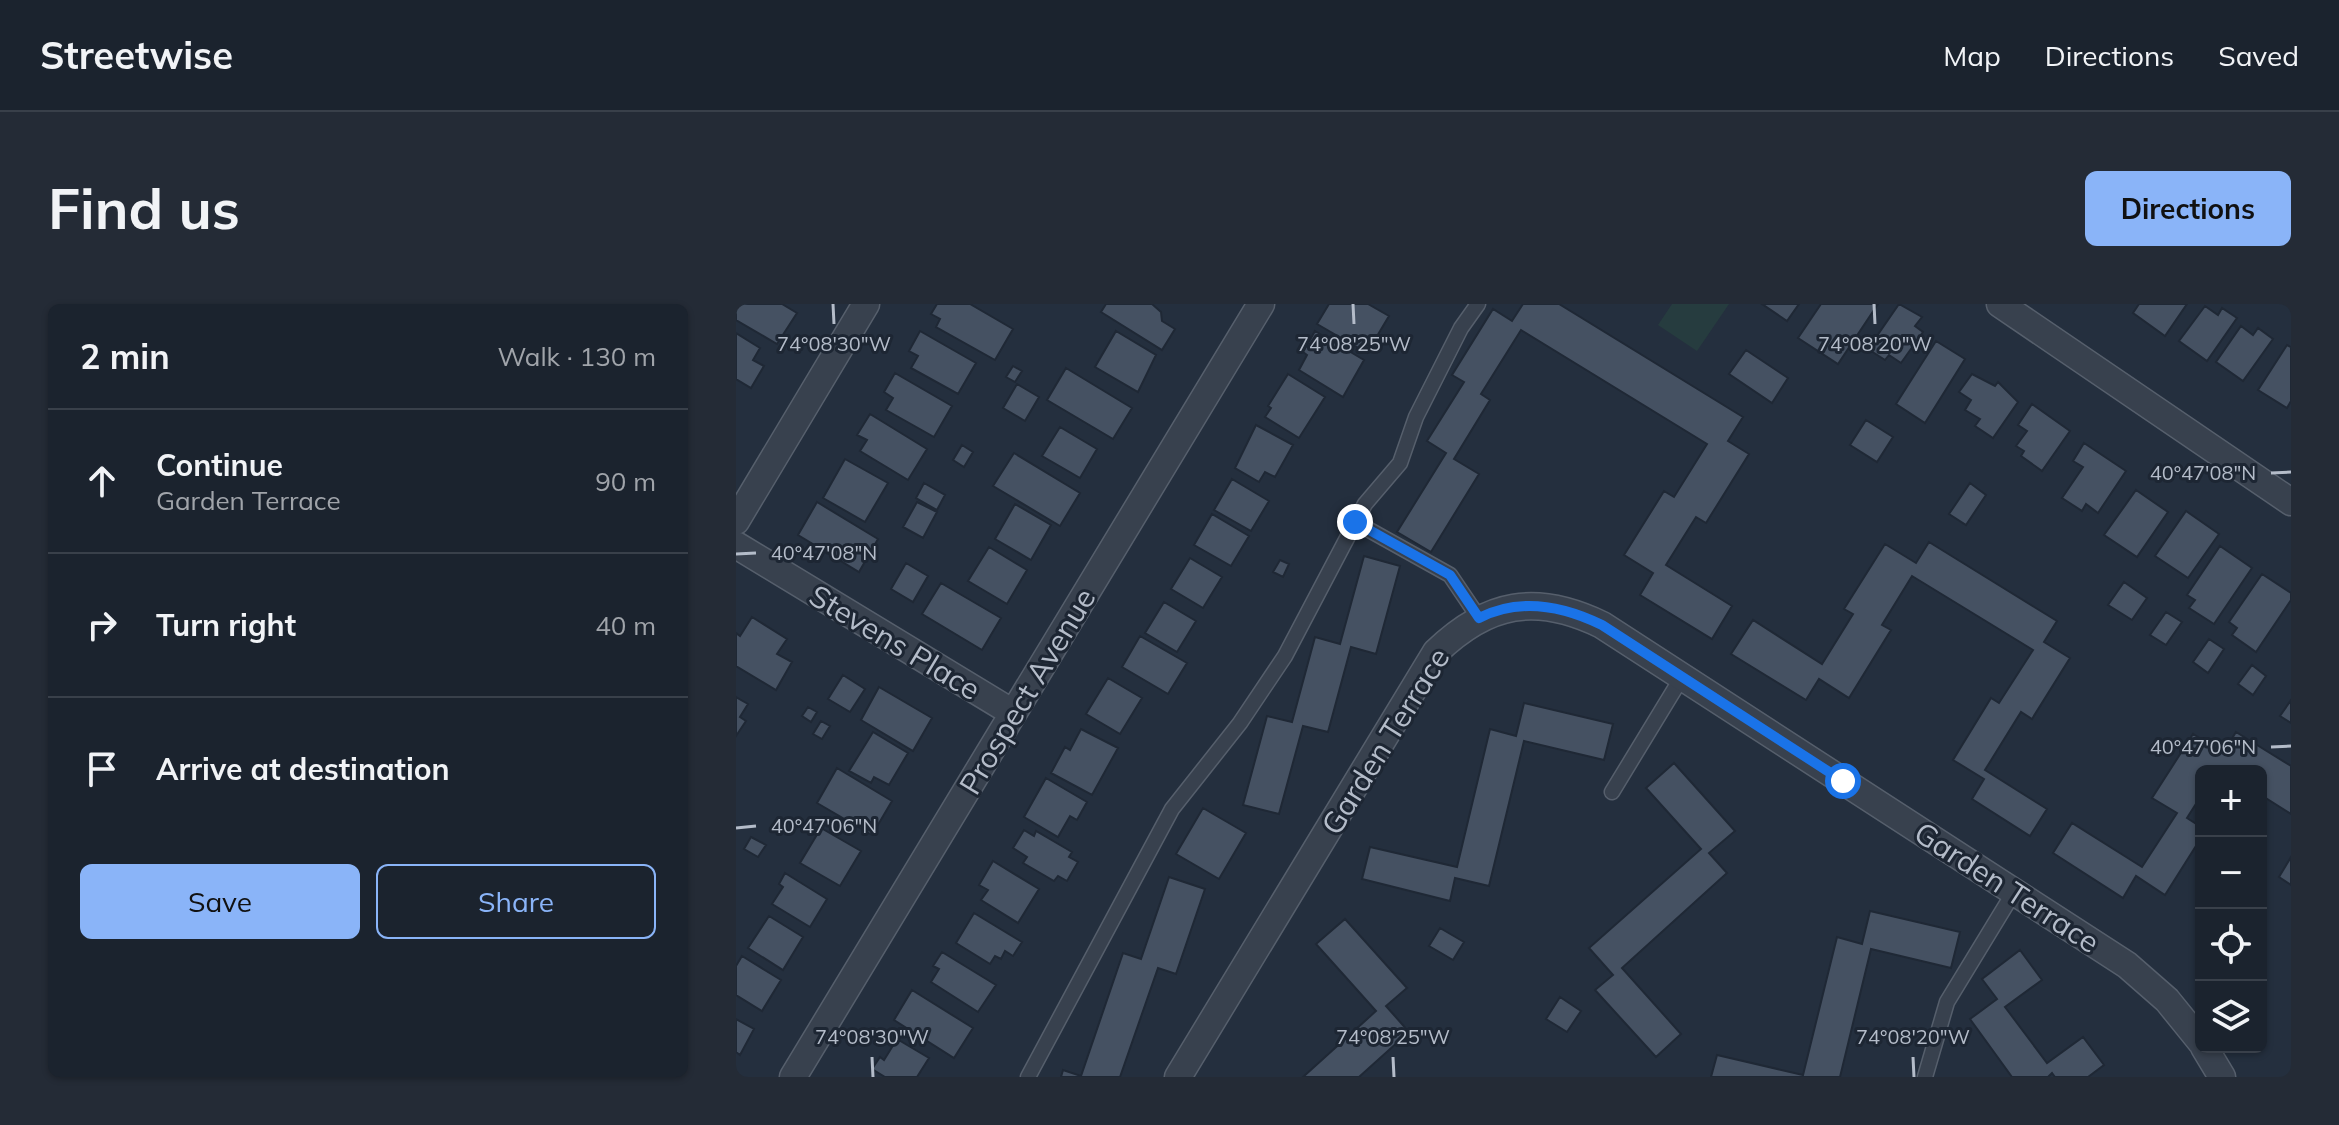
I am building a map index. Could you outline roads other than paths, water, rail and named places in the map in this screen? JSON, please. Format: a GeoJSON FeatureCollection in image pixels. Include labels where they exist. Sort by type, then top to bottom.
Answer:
{"type":"FeatureCollection","features":[{"type":"Feature","properties":{"kind":"street"},"geometry":{"type":"LineString","coordinates":[[736,521],[866,304]]}},
{"type":"Feature","properties":{"kind":"street","name":"Prospect Avenue"},"geometry":{"type":"LineString","coordinates":[[793,1077],[1261,304]]}},
{"type":"Feature","properties":{"kind":"street"},"geometry":{"type":"LineString","coordinates":[[2000,304],[2291,502]]}},
{"type":"Feature","properties":{"kind":"street","name":"Stevens Place"},"geometry":{"type":"LineString","coordinates":[[736,545],[1013,713]]}},
{"type":"Feature","properties":{"kind":"street","name":"Garden Terrace"},"geometry":{"type":"LineString","coordinates":[[1178,1077],[1436,652],[1459,630],[1479,618],[1517,606],[1545,606],[1575,612],[1682,677],[2127,965],[2167,1000],[2195,1035]]}},
{"type":"Feature","properties":{"kind":"street","name":"Garden Terrace"},"geometry":{"type":"LineString","coordinates":[[2207,1053],[2222,1077]]}},
{"type":"Feature","properties":{"kind":"lane"},"geometry":{"type":"LineString","coordinates":[[1028,1077],[1172,809],[1240,723],[1285,656],[1355,522],[1400,463],[1422,405],[1461,328],[1478,304]]}},
{"type":"Feature","properties":{"kind":"lane"},"geometry":{"type":"LineString","coordinates":[[1355,522],[1450,575],[1479,618]]}},
{"type":"Feature","properties":{"kind":"lane"},"geometry":{"type":"LineString","coordinates":[[1612,792],[1682,677]]}},
{"type":"Feature","properties":{"kind":"lane"},"geometry":{"type":"LineString","coordinates":[[1925,1077],[1947,1002],[2014,892]]}}]}
